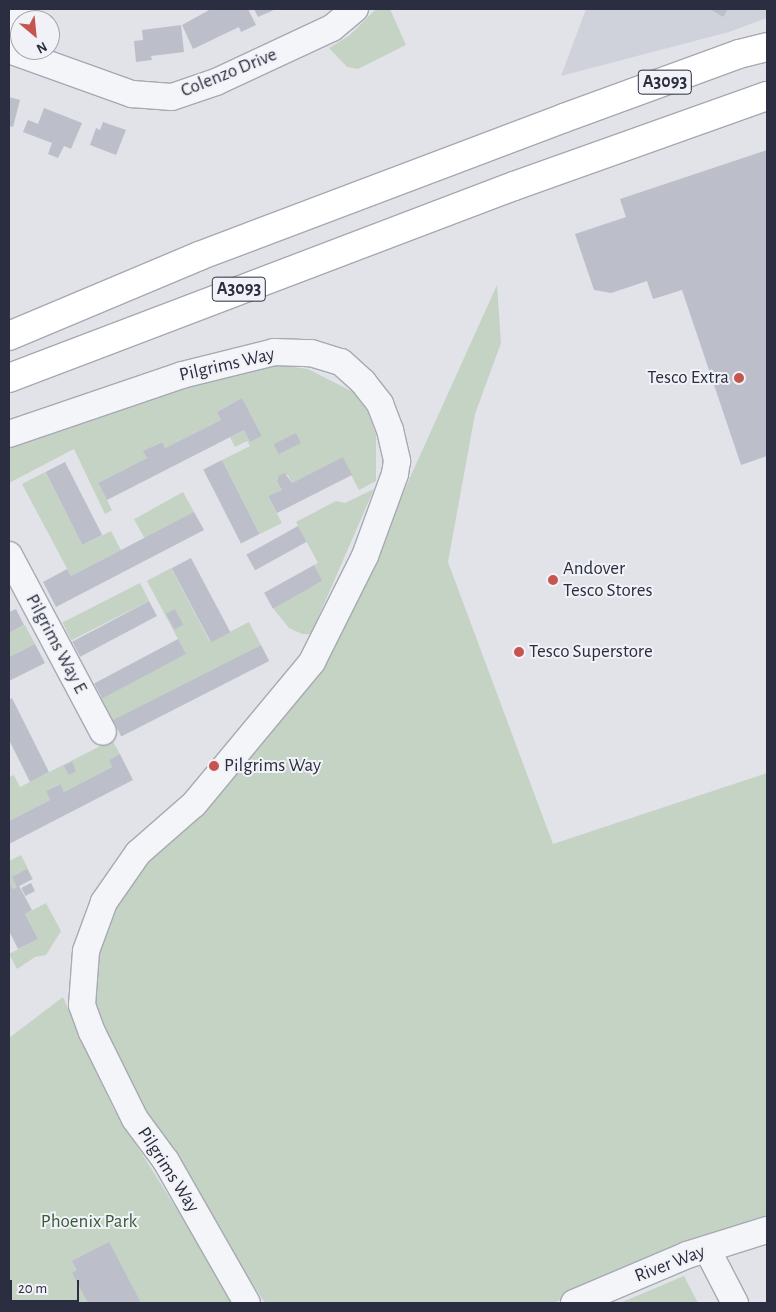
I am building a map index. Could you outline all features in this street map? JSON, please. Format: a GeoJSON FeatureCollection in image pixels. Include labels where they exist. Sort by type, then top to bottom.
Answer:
{"type":"FeatureCollection","features":[{"type":"Feature","properties":{"kind":"main road","name":"A3093"},"geometry":{"type":"LineString","coordinates":[[9,336],[198,256],[564,118],[739,54],[767,47]]}},
{"type":"Feature","properties":{"kind":"main road","name":"A3093"},"geometry":{"type":"LineString","coordinates":[[9,378],[514,186],[767,96]]}},
{"type":"Feature","properties":{"kind":"street"},"geometry":{"type":"LineString","coordinates":[[9,50],[22,9]]}},
{"type":"Feature","properties":{"kind":"street","name":"Colenzo Drive"},"geometry":{"type":"LineString","coordinates":[[9,50],[132,94],[172,97],[216,82],[332,28],[355,9]]}},
{"type":"Feature","properties":{"kind":"street","name":"Pilgrims Way"},"geometry":{"type":"LineString","coordinates":[[9,434],[182,375],[274,352],[311,353],[340,362],[363,382],[380,404],[390,430],[397,461],[395,474],[365,556],[312,662],[194,804],[138,853],[104,902],[86,951],[82,1005],[92,1032],[135,1119],[166,1161],[247,1303]]}},
{"type":"Feature","properties":{"kind":"street","name":"Pilgrims Way E"},"geometry":{"type":"LineString","coordinates":[[9,555],[103,732]]}},
{"type":"Feature","properties":{"kind":"street","name":"River Way"},"geometry":{"type":"LineString","coordinates":[[574,1303],[707,1249],[767,1230]]}},
{"type":"Feature","properties":{"kind":"street"},"geometry":{"type":"LineString","coordinates":[[707,1249],[735,1303]]}},
{"type":"Feature","properties":{"kind":"shaded area"},"geometry":{"type":"Polygon","coordinates":[[[586,9],[767,9],[767,18],[729,32],[561,76],[586,9]]]}},
{"type":"Feature","properties":{"kind":"green space"},"geometry":{"type":"Polygon","coordinates":[[[376,9],[390,9],[406,45],[358,69],[347,67],[329,48],[350,35],[376,9]]]}},
{"type":"Feature","properties":{"kind":"green space"},"geometry":{"type":"Polygon","coordinates":[[[497,285],[501,343],[475,414],[448,562],[553,844],[767,773],[767,1217],[553,1303],[265,1303],[135,1101],[90,993],[97,940],[141,867],[328,659],[497,285]]]}},
{"type":"Feature","properties":{"kind":"green space"},"geometry":{"type":"Polygon","coordinates":[[[279,365],[308,369],[353,392],[368,412],[376,435],[376,481],[359,490],[342,458],[292,483],[288,475],[281,474],[277,479],[282,490],[268,496],[282,523],[260,534],[222,460],[250,446],[247,441],[235,447],[230,437],[244,430],[250,442],[262,436],[242,398],[217,412],[221,420],[165,448],[161,442],[144,451],[147,458],[98,483],[112,510],[105,514],[74,449],[9,483],[9,444],[235,370],[279,365]]]}},
{"type":"Feature","properties":{"kind":"green space"},"geometry":{"type":"Polygon","coordinates":[[[45,472],[83,545],[111,531],[121,550],[71,576],[22,484],[45,472]]]}},
{"type":"Feature","properties":{"kind":"green space"},"geometry":{"type":"Polygon","coordinates":[[[374,489],[311,634],[302,634],[289,628],[272,607],[323,581],[314,565],[318,563],[296,522],[336,501],[345,503],[374,489]]]}},
{"type":"Feature","properties":{"kind":"green space"},"geometry":{"type":"Polygon","coordinates":[[[183,492],[194,512],[145,539],[134,519],[183,492]]]}},
{"type":"Feature","properties":{"kind":"green space"},"geometry":{"type":"Polygon","coordinates":[[[171,568],[210,642],[249,622],[261,645],[113,721],[101,698],[186,654],[147,581],[171,568]]]}},
{"type":"Feature","properties":{"kind":"green space"},"geometry":{"type":"Polygon","coordinates":[[[140,583],[149,601],[72,640],[62,622],[140,583]]]}},
{"type":"Feature","properties":{"kind":"green space"},"geometry":{"type":"Polygon","coordinates":[[[25,625],[35,644],[9,657],[9,633],[25,625]]]}},
{"type":"Feature","properties":{"kind":"green space"},"geometry":{"type":"Polygon","coordinates":[[[112,740],[120,754],[109,760],[112,767],[64,792],[59,784],[46,791],[50,800],[9,821],[9,777],[14,775],[20,787],[112,740]]]}},
{"type":"Feature","properties":{"kind":"green space"},"geometry":{"type":"Polygon","coordinates":[[[21,855],[33,879],[13,889],[9,882],[9,861],[21,855]]]}},
{"type":"Feature","properties":{"kind":"green space"},"geometry":{"type":"Polygon","coordinates":[[[46,903],[61,931],[46,955],[35,957],[17,969],[9,954],[38,939],[25,914],[46,903]]]}},
{"type":"Feature","properties":{"kind":"green space","name":"Phoenix Park"},"geometry":{"type":"Polygon","coordinates":[[[63,997],[113,1108],[236,1303],[9,1303],[9,1038],[63,997]]]}},
{"type":"Feature","properties":{"kind":"green space"},"geometry":{"type":"Polygon","coordinates":[[[684,1276],[698,1303],[620,1303],[658,1287],[684,1276]]]}},
{"type":"Feature","properties":{"kind":"building"},"geometry":{"type":"Polygon","coordinates":[[[211,9],[248,9],[256,25],[241,32],[239,27],[193,49],[182,25],[211,9]]]}},
{"type":"Feature","properties":{"kind":"building"},"geometry":{"type":"Polygon","coordinates":[[[254,9],[276,9],[258,17],[254,9]]]}},
{"type":"Feature","properties":{"kind":"building"},"geometry":{"type":"Polygon","coordinates":[[[710,9],[728,9],[723,17],[710,9]]]}},
{"type":"Feature","properties":{"kind":"building"},"geometry":{"type":"Polygon","coordinates":[[[181,25],[184,52],[151,56],[152,60],[136,62],[134,41],[143,40],[142,30],[181,25]]]}},
{"type":"Feature","properties":{"kind":"building"},"geometry":{"type":"Polygon","coordinates":[[[9,97],[20,100],[13,127],[9,126],[9,97]]]}},
{"type":"Feature","properties":{"kind":"building"},"geometry":{"type":"Polygon","coordinates":[[[44,108],[82,123],[71,149],[64,146],[58,158],[48,154],[52,143],[23,132],[28,120],[38,124],[44,108]]]}},
{"type":"Feature","properties":{"kind":"building"},"geometry":{"type":"Polygon","coordinates":[[[103,122],[126,130],[116,155],[90,145],[96,128],[100,130],[103,122]]]}},
{"type":"Feature","properties":{"kind":"building","name":"Tesco Extra"},"geometry":{"type":"Polygon","coordinates":[[[767,150],[767,456],[741,465],[682,290],[653,299],[647,281],[611,293],[594,290],[575,234],[626,217],[620,199],[767,150]]]}},
{"type":"Feature","properties":{"kind":"building"},"geometry":{"type":"Polygon","coordinates":[[[242,398],[262,436],[250,442],[244,430],[107,500],[98,483],[147,458],[143,451],[162,442],[165,448],[221,420],[217,412],[242,398]]]}},
{"type":"Feature","properties":{"kind":"building"},"geometry":{"type":"Polygon","coordinates":[[[296,433],[301,443],[279,454],[274,444],[296,433]]]}},
{"type":"Feature","properties":{"kind":"building"},"geometry":{"type":"Polygon","coordinates":[[[343,457],[352,475],[277,513],[268,496],[282,490],[277,481],[279,475],[285,473],[292,483],[343,457]]]}},
{"type":"Feature","properties":{"kind":"building"},"geometry":{"type":"Polygon","coordinates":[[[222,460],[260,534],[241,543],[203,470],[222,460]]]}},
{"type":"Feature","properties":{"kind":"building"},"geometry":{"type":"Polygon","coordinates":[[[65,462],[102,535],[83,545],[45,472],[65,462]]]}},
{"type":"Feature","properties":{"kind":"building"},"geometry":{"type":"Polygon","coordinates":[[[194,512],[204,530],[56,607],[43,582],[67,569],[71,576],[194,512]]]}},
{"type":"Feature","properties":{"kind":"building"},"geometry":{"type":"Polygon","coordinates":[[[298,526],[307,542],[255,570],[246,555],[298,526]]]}},
{"type":"Feature","properties":{"kind":"building"},"geometry":{"type":"Polygon","coordinates":[[[191,558],[230,632],[211,642],[172,568],[191,558]]]}},
{"type":"Feature","properties":{"kind":"building"},"geometry":{"type":"Polygon","coordinates":[[[314,565],[323,581],[273,608],[264,593],[314,565]]]}},
{"type":"Feature","properties":{"kind":"building"},"geometry":{"type":"Polygon","coordinates":[[[149,601],[157,616],[80,657],[72,642],[149,601]]]}},
{"type":"Feature","properties":{"kind":"building"},"geometry":{"type":"Polygon","coordinates":[[[16,609],[24,625],[9,633],[9,612],[16,609]]]}},
{"type":"Feature","properties":{"kind":"building"},"geometry":{"type":"Polygon","coordinates":[[[175,609],[183,625],[174,630],[166,614],[175,609]]]}},
{"type":"Feature","properties":{"kind":"building"},"geometry":{"type":"Polygon","coordinates":[[[178,639],[186,654],[102,699],[94,684],[178,639]]]}},
{"type":"Feature","properties":{"kind":"building"},"geometry":{"type":"Polygon","coordinates":[[[35,644],[45,663],[9,681],[9,657],[35,644]]]}},
{"type":"Feature","properties":{"kind":"building"},"geometry":{"type":"Polygon","coordinates":[[[261,645],[269,661],[121,736],[113,720],[261,645]]]}},
{"type":"Feature","properties":{"kind":"building"},"geometry":{"type":"Polygon","coordinates":[[[12,698],[49,772],[30,782],[9,740],[9,700],[12,698]]]}},
{"type":"Feature","properties":{"kind":"building"},"geometry":{"type":"Polygon","coordinates":[[[120,754],[133,780],[9,844],[9,821],[50,800],[46,791],[60,784],[64,792],[112,767],[109,760],[120,754]]]}},
{"type":"Feature","properties":{"kind":"building"},"geometry":{"type":"Polygon","coordinates":[[[72,762],[76,771],[69,775],[64,766],[72,762]]]}},
{"type":"Feature","properties":{"kind":"building"},"geometry":{"type":"Polygon","coordinates":[[[27,869],[32,879],[19,886],[32,910],[25,914],[38,939],[18,949],[9,931],[9,882],[13,889],[17,887],[12,877],[27,869]]]}},
{"type":"Feature","properties":{"kind":"building"},"geometry":{"type":"Polygon","coordinates":[[[31,883],[35,891],[25,896],[21,888],[31,883]]]}},
{"type":"Feature","properties":{"kind":"building"},"geometry":{"type":"Polygon","coordinates":[[[109,1242],[141,1303],[88,1303],[72,1273],[77,1270],[72,1261],[109,1242]]]}},
{"type":"Feature","properties":{"kind":"place","name":"Tesco Extra"},"geometry":{"type":"Point","coordinates":[739,378]}},
{"type":"Feature","properties":{"kind":"place","name":"Andover Tesco Stores"},"geometry":{"type":"Point","coordinates":[553,580]}},
{"type":"Feature","properties":{"kind":"place","name":"Tesco Superstore"},"geometry":{"type":"Point","coordinates":[519,652]}},
{"type":"Feature","properties":{"kind":"place","name":"Pilgrims Way"},"geometry":{"type":"Point","coordinates":[214,766]}}]}
